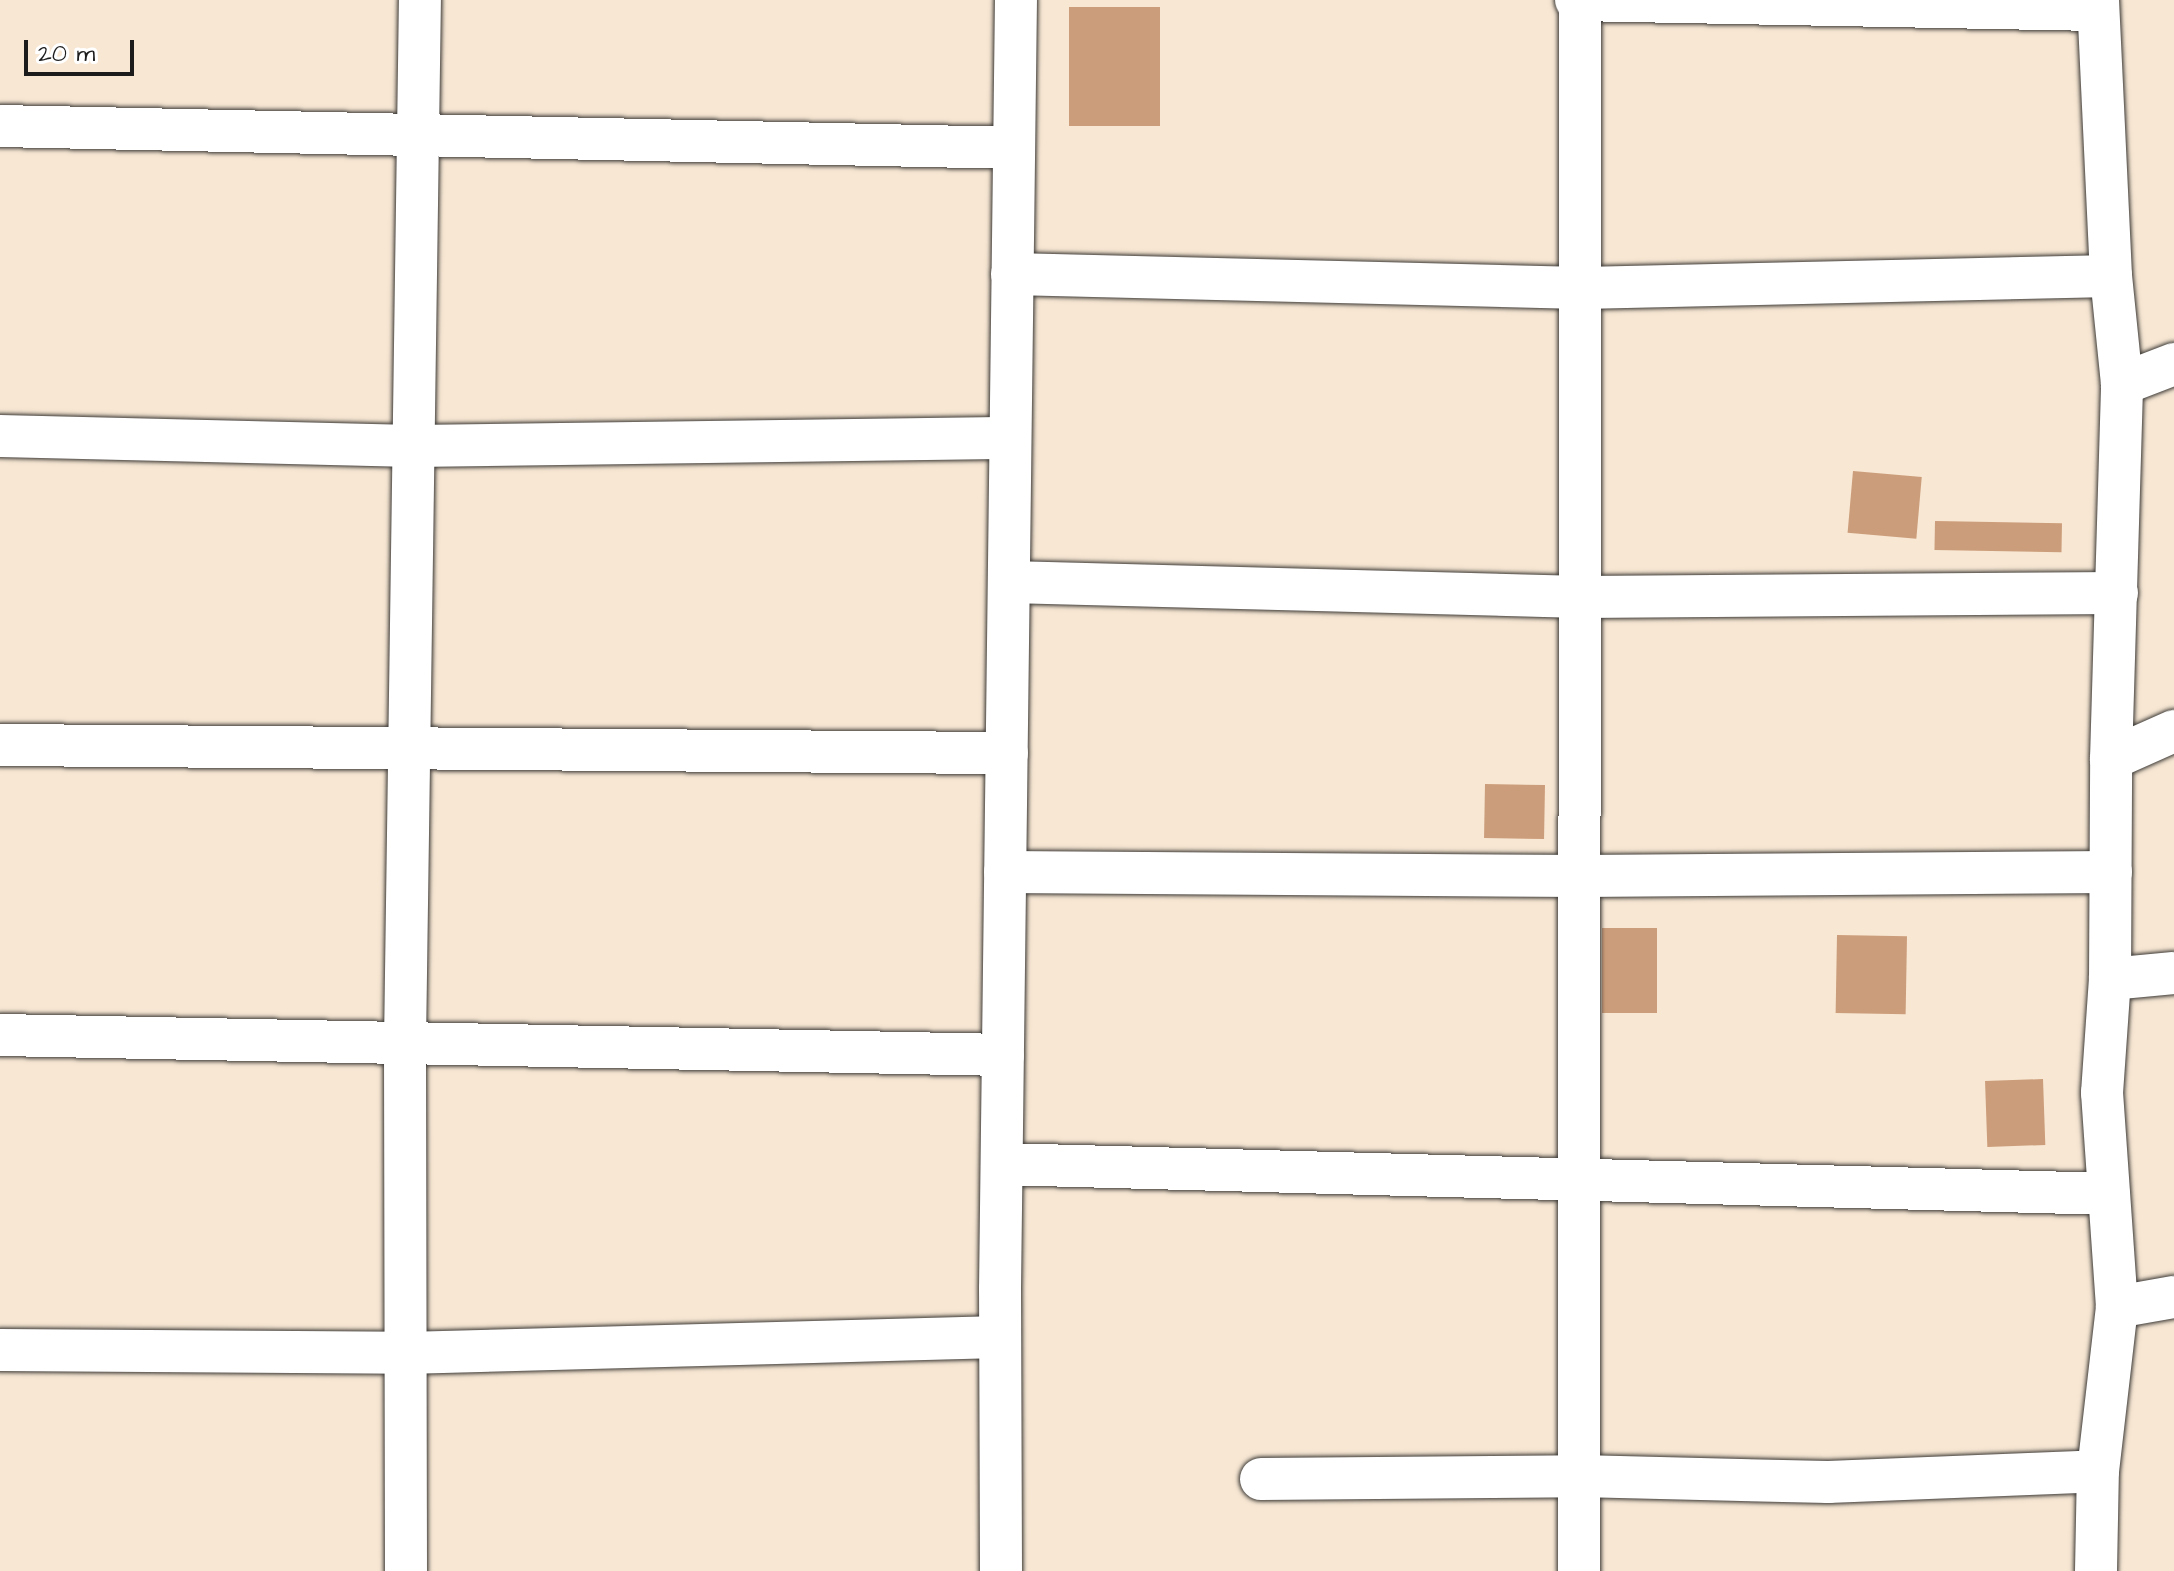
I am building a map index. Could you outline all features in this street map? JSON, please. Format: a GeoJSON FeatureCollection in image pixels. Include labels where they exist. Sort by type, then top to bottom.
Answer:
{"type":"FeatureCollection","features":[{"type":"Feature","properties":{"kind":"street"},"geometry":{"type":"LineString","coordinates":[[406,1571],[405,1043],[420,0]]}},
{"type":"Feature","properties":{"kind":"street"},"geometry":{"type":"LineString","coordinates":[[1001,1571],[1000,1337],[1016,0]]}},
{"type":"Feature","properties":{"kind":"street"},"geometry":{"type":"LineString","coordinates":[[1579,1571],[1582,597],[1579,0],[2098,5],[2111,276],[2122,384],[2111,759],[2110,979],[2102,1093],[2117,1307],[2098,1471],[2096,1571]]}},
{"type":"Feature","properties":{"kind":"street"},"geometry":{"type":"LineString","coordinates":[[0,126],[1014,148]]}},
{"type":"Feature","properties":{"kind":"street"},"geometry":{"type":"LineString","coordinates":[[1012,274],[1582,288],[2111,276]]}},
{"type":"Feature","properties":{"kind":"street"},"geometry":{"type":"LineString","coordinates":[[2122,384],[2174,364]]}},
{"type":"Feature","properties":{"kind":"street"},"geometry":{"type":"LineString","coordinates":[[0,436],[413,446],[1010,438]]}},
{"type":"Feature","properties":{"kind":"street"},"geometry":{"type":"LineString","coordinates":[[1009,582],[1582,597],[2117,593]]}},
{"type":"Feature","properties":{"kind":"street"},"geometry":{"type":"LineString","coordinates":[[2111,759],[2174,731]]}},
{"type":"Feature","properties":{"kind":"street"},"geometry":{"type":"LineString","coordinates":[[0,745],[1007,753]]}},
{"type":"Feature","properties":{"kind":"street"},"geometry":{"type":"LineString","coordinates":[[1005,872],[1581,876],[2111,872]]}},
{"type":"Feature","properties":{"kind":"street"},"geometry":{"type":"LineString","coordinates":[[2110,979],[2174,973]]}},
{"type":"Feature","properties":{"kind":"street"},"geometry":{"type":"LineString","coordinates":[[0,1035],[1003,1055]]}},
{"type":"Feature","properties":{"kind":"street"},"geometry":{"type":"LineString","coordinates":[[1002,1164],[2109,1194]]}},
{"type":"Feature","properties":{"kind":"street"},"geometry":{"type":"LineString","coordinates":[[2117,1307],[2174,1297]]}},
{"type":"Feature","properties":{"kind":"street"},"geometry":{"type":"LineString","coordinates":[[0,1350],[405,1353],[1000,1337]]}},
{"type":"Feature","properties":{"kind":"street"},"geometry":{"type":"LineString","coordinates":[[1261,1479],[1579,1476],[1828,1482],[2098,1471]]}},
{"type":"Feature","properties":{"kind":"building"},"geometry":{"type":"Polygon","coordinates":[[[1069,7],[1160,7],[1160,126],[1069,126],[1069,7]]]}},
{"type":"Feature","properties":{"kind":"building"},"geometry":{"type":"Polygon","coordinates":[[[1853,471],[1922,477],[1916,539],[1848,533],[1853,471]]]}},
{"type":"Feature","properties":{"kind":"building"},"geometry":{"type":"Polygon","coordinates":[[[1935,521],[2062,523],[2061,552],[1934,550],[1935,521]]]}},
{"type":"Feature","properties":{"kind":"building"},"geometry":{"type":"Polygon","coordinates":[[[1485,784],[1545,785],[1544,839],[1484,838],[1485,784]]]}},
{"type":"Feature","properties":{"kind":"building"},"geometry":{"type":"Polygon","coordinates":[[[1602,928],[1657,928],[1657,1013],[1602,1013],[1602,928]]]}},
{"type":"Feature","properties":{"kind":"building"},"geometry":{"type":"Polygon","coordinates":[[[1837,935],[1907,936],[1906,1014],[1836,1013],[1837,935]]]}},
{"type":"Feature","properties":{"kind":"building"},"geometry":{"type":"Polygon","coordinates":[[[2043,1079],[2045,1145],[1987,1147],[1985,1081],[2043,1079]]]}}]}
